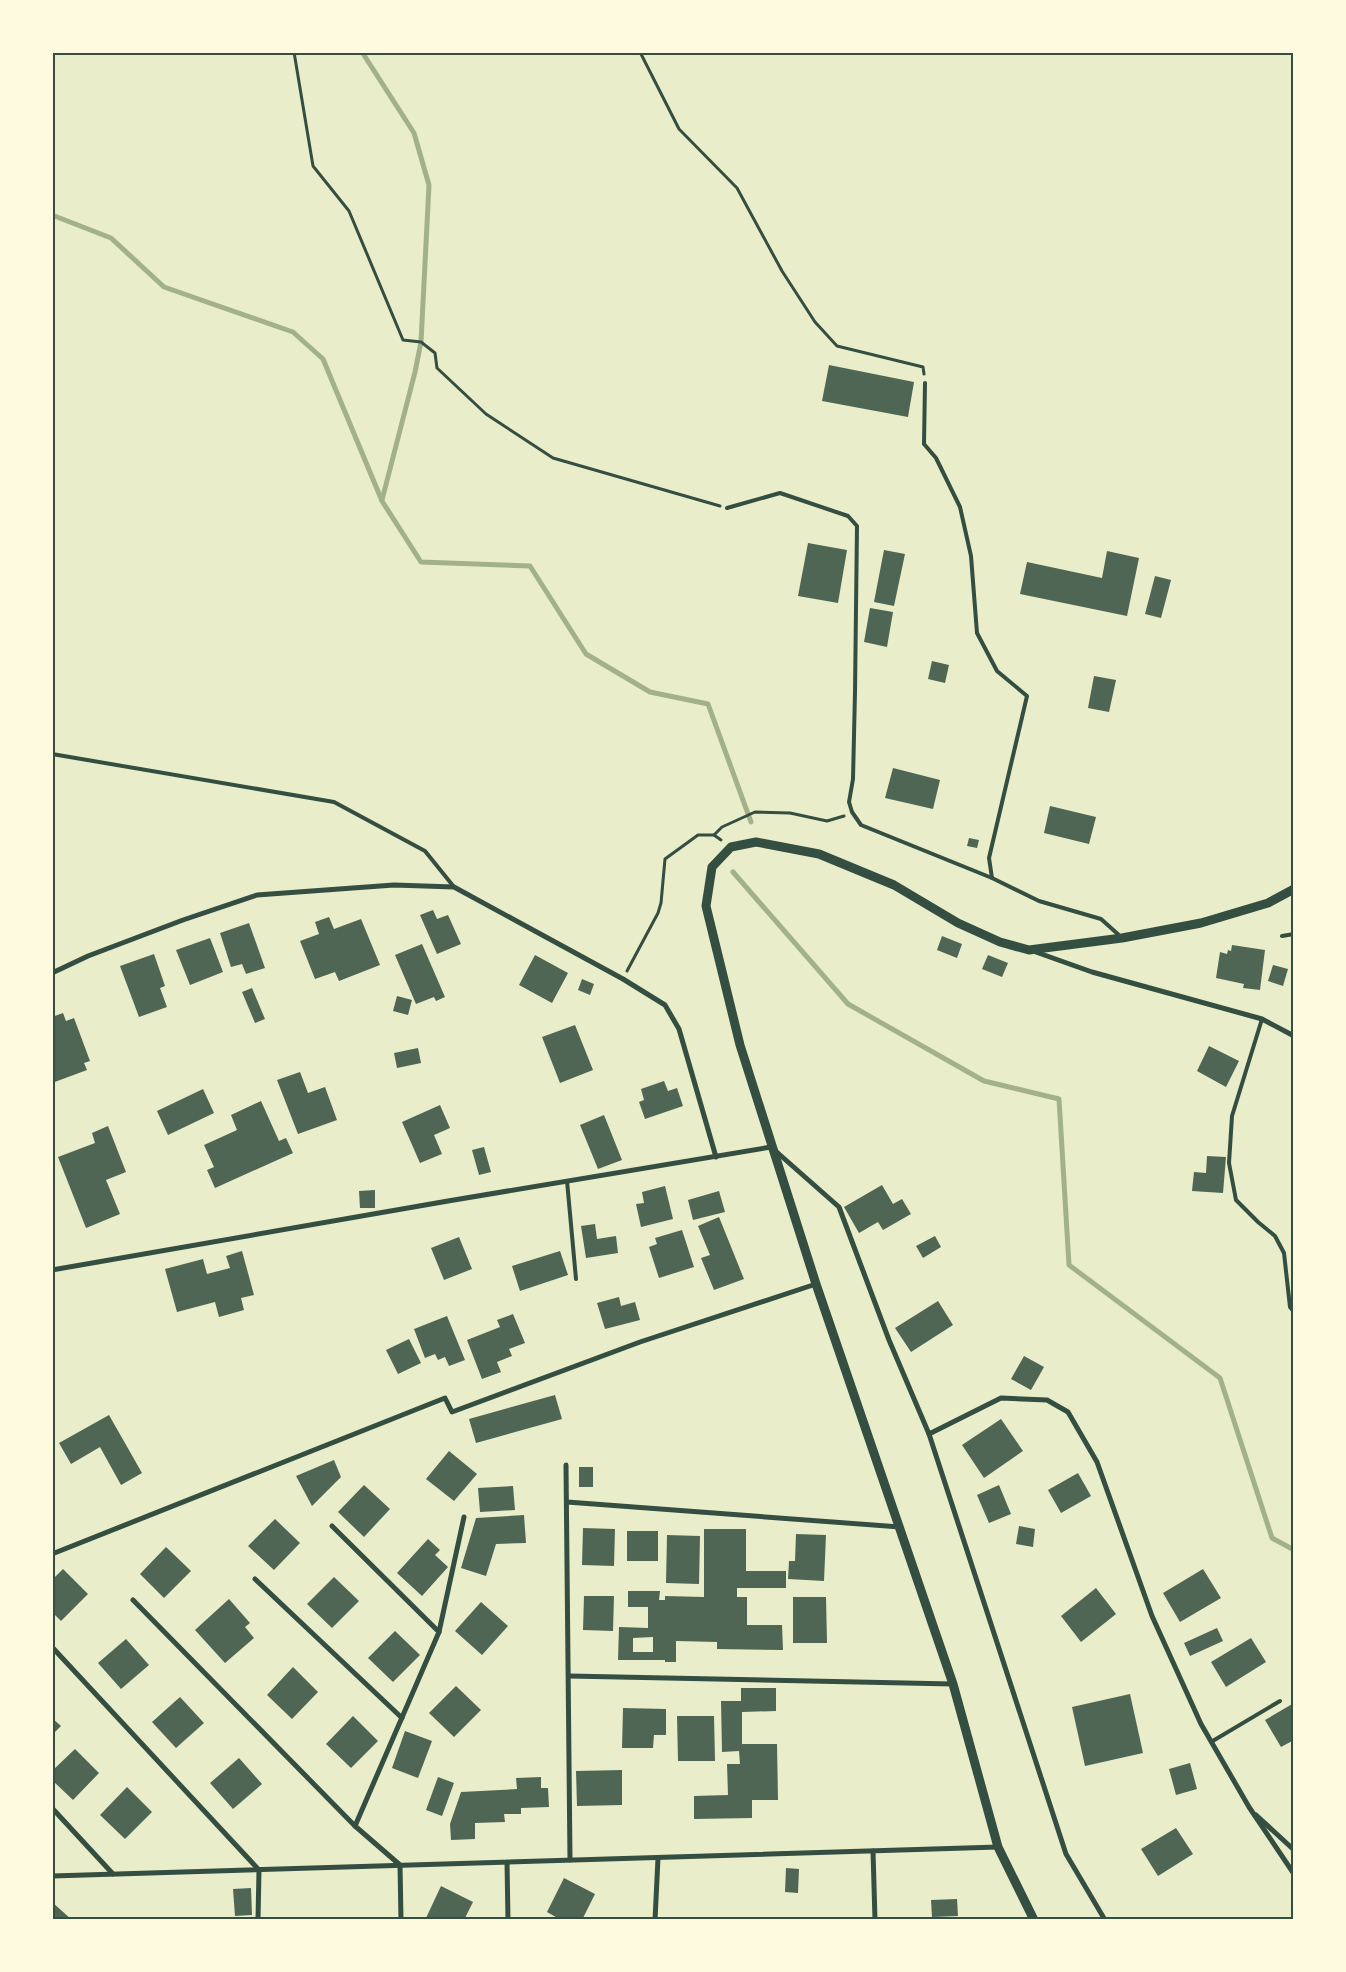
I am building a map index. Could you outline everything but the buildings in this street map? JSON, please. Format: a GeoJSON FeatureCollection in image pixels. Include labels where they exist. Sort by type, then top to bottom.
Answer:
{"type":"FeatureCollection","features":[{"type":"Feature","properties":{"kind":"street"},"geometry":{"type":"LineString","coordinates":[[1034,1920],[998,1847],[953,1684],[771,1147],[740,1045],[706,906],[712,867],[731,847],[756,842],[819,854],[894,885],[958,923],[1000,942],[1092,972],[1262,1019],[1294,1036]]}},
{"type":"Feature","properties":{"kind":"street"},"geometry":{"type":"LineString","coordinates":[[52,973],[183,920],[258,895],[394,885],[454,887],[623,979],[665,1005],[679,1029],[716,1157]]}},
{"type":"Feature","properties":{"kind":"street"},"geometry":{"type":"LineString","coordinates":[[1029,950],[1122,938],[1201,924],[1268,903],[1294,889]]}},
{"type":"Feature","properties":{"kind":"street"},"geometry":{"type":"LineString","coordinates":[[52,1270],[771,1147]]}},
{"type":"Feature","properties":{"kind":"street"},"geometry":{"type":"LineString","coordinates":[[771,1147],[839,1207],[889,1340],[929,1434],[1066,1854],[1105,1920]]}},
{"type":"Feature","properties":{"kind":"street"},"geometry":{"type":"LineString","coordinates":[[52,1554],[445,1398],[452,1412],[640,1342],[816,1284]]}},
{"type":"Feature","properties":{"kind":"street"},"geometry":{"type":"LineString","coordinates":[[929,1434],[1001,1398],[1047,1400],[1068,1412],[1097,1462],[1152,1616],[1201,1724],[1249,1807],[1294,1874]]}},
{"type":"Feature","properties":{"kind":"street"},"geometry":{"type":"LineString","coordinates":[[566,1466],[570,1860]]}},
{"type":"Feature","properties":{"kind":"street"},"geometry":{"type":"LineString","coordinates":[[567,1502],[900,1527]]}},
{"type":"Feature","properties":{"kind":"street"},"geometry":{"type":"LineString","coordinates":[[355,1826],[438,1632],[464,1517]]}},
{"type":"Feature","properties":{"kind":"street"},"geometry":{"type":"LineString","coordinates":[[332,1526],[438,1632]]}},
{"type":"Feature","properties":{"kind":"street"},"geometry":{"type":"LineString","coordinates":[[255,1580],[402,1718]]}},
{"type":"Feature","properties":{"kind":"street"},"geometry":{"type":"LineString","coordinates":[[133,1600],[355,1826],[400,1865],[401,1920]]}},
{"type":"Feature","properties":{"kind":"street"},"geometry":{"type":"LineString","coordinates":[[52,1647],[259,1870],[258,1920]]}},
{"type":"Feature","properties":{"kind":"street"},"geometry":{"type":"LineString","coordinates":[[569,1676],[953,1684]]}},
{"type":"Feature","properties":{"kind":"street"},"geometry":{"type":"LineString","coordinates":[[1249,1807],[1294,1850]]}},
{"type":"Feature","properties":{"kind":"street"},"geometry":{"type":"LineString","coordinates":[[52,1808],[113,1874]]}},
{"type":"Feature","properties":{"kind":"street"},"geometry":{"type":"LineString","coordinates":[[52,1876],[998,1847]]}},
{"type":"Feature","properties":{"kind":"street"},"geometry":{"type":"LineString","coordinates":[[873,1851],[875,1920]]}},
{"type":"Feature","properties":{"kind":"street"},"geometry":{"type":"LineString","coordinates":[[655,1920],[658,1858]]}},
{"type":"Feature","properties":{"kind":"street"},"geometry":{"type":"LineString","coordinates":[[507,1862],[508,1920]]}},
{"type":"Feature","properties":{"kind":"lane"},"geometry":{"type":"LineString","coordinates":[[925,383],[924,444],[936,458],[960,507],[971,556],[977,633],[997,671],[1027,696],[989,858],[992,878]]}},
{"type":"Feature","properties":{"kind":"lane"},"geometry":{"type":"LineString","coordinates":[[727,508],[780,493],[848,516],[857,526],[853,779],[849,802],[852,812],[861,825],[992,878],[1039,901],[1101,919],[1122,938]]}},
{"type":"Feature","properties":{"kind":"lane"},"geometry":{"type":"LineString","coordinates":[[52,754],[334,802],[425,851],[454,887]]}},
{"type":"Feature","properties":{"kind":"lane"},"geometry":{"type":"LineString","coordinates":[[1282,936],[1294,934]]}},
{"type":"Feature","properties":{"kind":"lane"},"geometry":{"type":"LineString","coordinates":[[1262,1019],[1232,1116],[1228,1163],[1236,1200],[1275,1236],[1284,1254],[1290,1307],[1294,1312]]}},
{"type":"Feature","properties":{"kind":"lane"},"geometry":{"type":"LineString","coordinates":[[567,1181],[576,1279]]}},
{"type":"Feature","properties":{"kind":"lane"},"geometry":{"type":"LineString","coordinates":[[1211,1742],[1280,1700]]}},
{"type":"Feature","properties":{"kind":"path"},"geometry":{"type":"LineString","coordinates":[[294,52],[313,166],[349,211],[404,340],[421,342],[435,353],[437,368],[486,414],[554,458],[727,508]]}},
{"type":"Feature","properties":{"kind":"path"},"geometry":{"type":"LineString","coordinates":[[640,52],[679,129],[737,188],[782,271],[814,322],[837,346],[923,367],[925,383]]}},
{"type":"Feature","properties":{"kind":"path"},"geometry":{"type":"LineString","coordinates":[[623,979],[658,913],[661,903],[666,859],[698,834],[714,835],[722,827],[755,812],[790,813],[827,821],[838,819],[852,812]]}},
{"type":"Feature","properties":{"kind":"waterway"},"geometry":{"type":"LineString","coordinates":[[362,52],[414,133],[429,185],[421,342],[382,500]]}},
{"type":"Feature","properties":{"kind":"waterway"},"geometry":{"type":"LineString","coordinates":[[52,215],[111,238],[164,287],[293,332],[323,359],[382,501],[421,562],[530,566],[586,654],[650,692],[708,704],[751,822]]}},
{"type":"Feature","properties":{"kind":"waterway"},"geometry":{"type":"LineString","coordinates":[[733,872],[848,1004],[984,1081],[1059,1099],[1069,1265],[1220,1378],[1272,1538],[1294,1550]]}}]}
